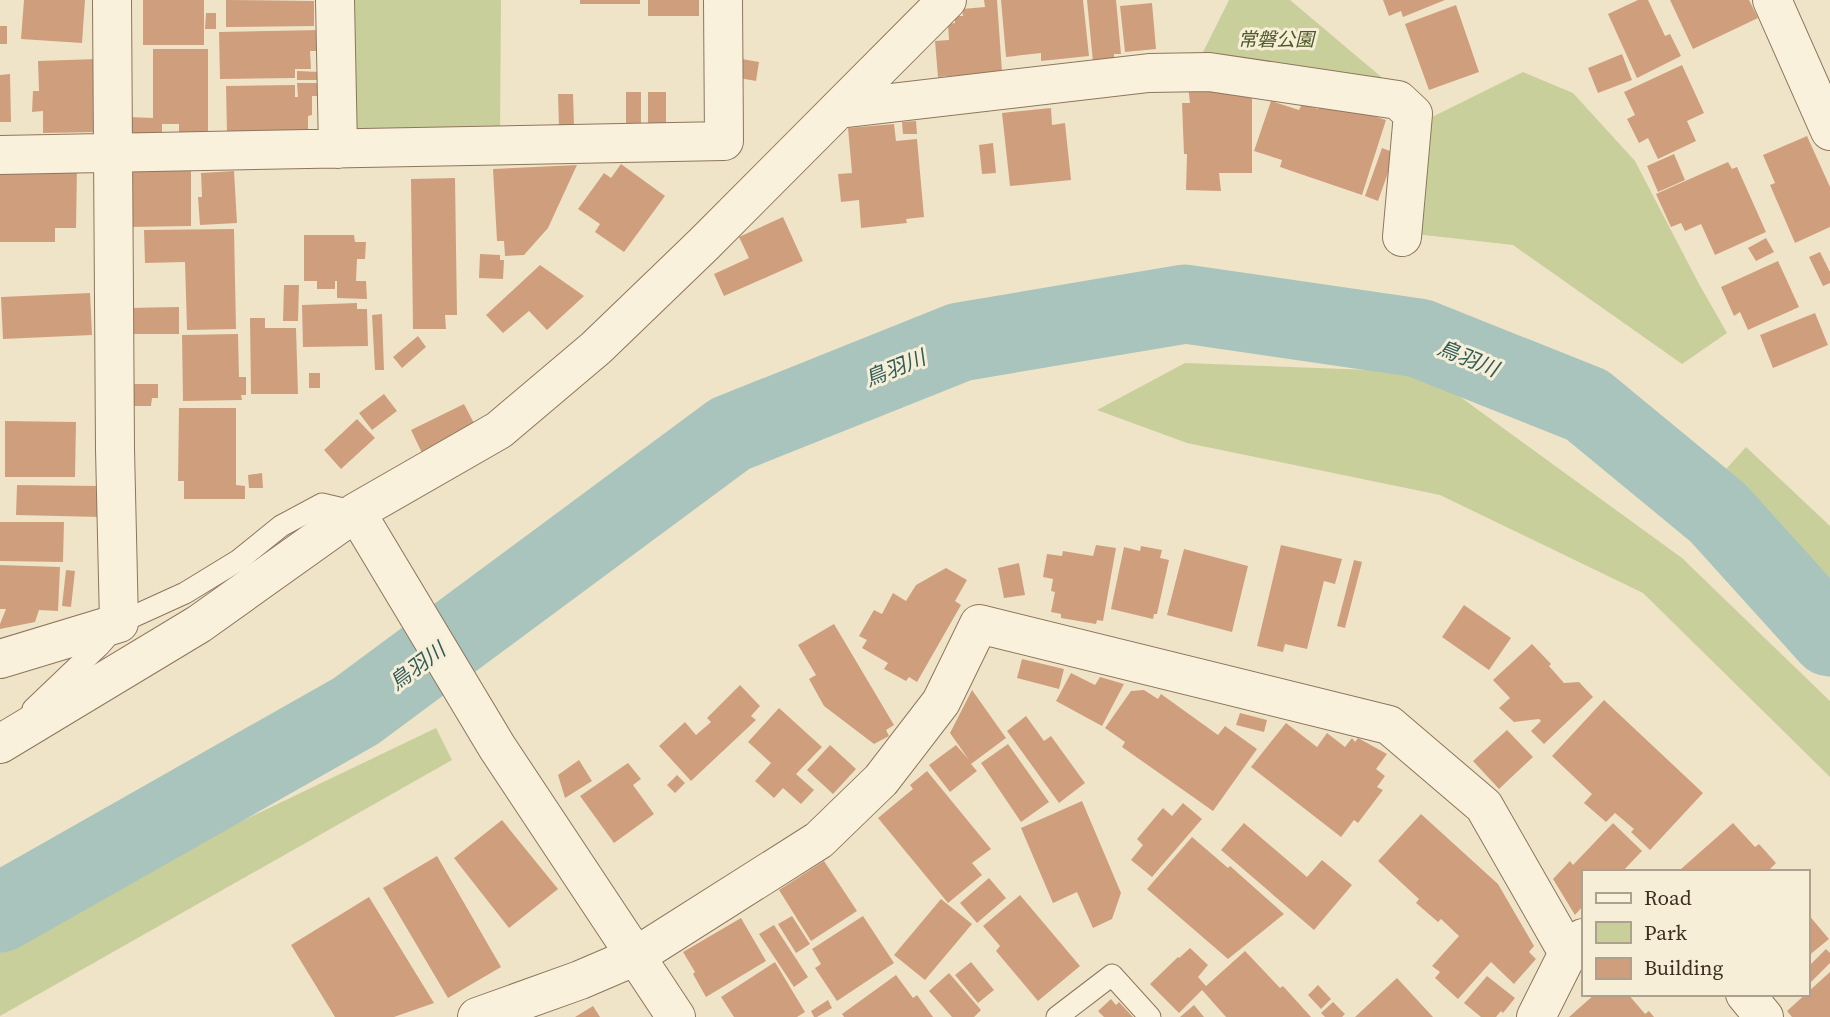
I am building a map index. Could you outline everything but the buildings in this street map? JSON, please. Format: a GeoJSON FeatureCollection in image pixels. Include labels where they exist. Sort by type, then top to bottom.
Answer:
{"type":"FeatureCollection","features":[{"type":"Feature","properties":{"kind":"street"},"geometry":{"type":"LineString","coordinates":[[0,659],[119,624],[112,0]]}},
{"type":"Feature","properties":{"kind":"street"},"geometry":{"type":"LineString","coordinates":[[334,0],[338,149]]}},
{"type":"Feature","properties":{"kind":"street"},"geometry":{"type":"LineString","coordinates":[[0,155],[724,141],[723,0]]}},
{"type":"Feature","properties":{"kind":"street"},"geometry":{"type":"LineString","coordinates":[[6,740],[199,624],[359,518],[499,430],[596,348],[705,243],[947,0]]}},
{"type":"Feature","properties":{"kind":"street"},"geometry":{"type":"LineString","coordinates":[[1772,0],[1830,131]]}},
{"type":"Feature","properties":{"kind":"street"},"geometry":{"type":"LineString","coordinates":[[839,109],[1149,72],[1209,72],[1398,100],[1413,114],[1402,237]]}},
{"type":"Feature","properties":{"kind":"street"},"geometry":{"type":"LineString","coordinates":[[359,518],[497,747],[676,1017]]}},
{"type":"Feature","properties":{"kind":"street"},"geometry":{"type":"LineString","coordinates":[[477,1017],[580,980],[636,956],[820,840],[881,780],[941,702],[979,624],[1389,725],[1484,806],[1575,946],[1536,1017]]}},
{"type":"Feature","properties":{"kind":"street"},"geometry":{"type":"LineString","coordinates":[[1747,996],[1764,1017]]}},
{"type":"Feature","properties":{"kind":"lane"},"geometry":{"type":"LineString","coordinates":[[6,740],[28,713],[119,624],[185,593],[239,559],[281,526],[322,504],[359,518]]}},
{"type":"Feature","properties":{"kind":"lane"},"geometry":{"type":"LineString","coordinates":[[1057,1017],[1112,975],[1150,1017]]}},
{"type":"Feature","properties":{"kind":"green space"},"geometry":{"type":"Polygon","coordinates":[[[347,0],[501,0],[500,143],[343,149],[347,0]]]}},
{"type":"Feature","properties":{"kind":"green space","name":"常磐公園"},"geometry":{"type":"Polygon","coordinates":[[[1229,0],[1290,0],[1430,118],[1523,72],[1573,93],[1635,161],[1727,333],[1682,364],[1513,245],[1415,234],[1430,119],[1200,58],[1229,0]]]}},
{"type":"Feature","properties":{"kind":"green space"},"geometry":{"type":"Polygon","coordinates":[[[1185,363],[1426,372],[1682,558],[1830,701],[1830,777],[1643,593],[1440,495],[1187,443],[1097,410],[1185,363]]]}},
{"type":"Feature","properties":{"kind":"green space"},"geometry":{"type":"Polygon","coordinates":[[[1746,447],[1830,526],[1830,578],[1718,478],[1746,447]]]}},
{"type":"Feature","properties":{"kind":"green space"},"geometry":{"type":"Polygon","coordinates":[[[436,728],[452,760],[0,1016],[0,937],[436,728]]]}},
{"type":"Feature","properties":{"kind":"waterway","name":"鳥羽川"},"geometry":{"type":"LineString","coordinates":[[0,913],[356,711],[730,434],[960,342],[1185,304],[1419,338],[1587,405],[1718,513],[1830,637]]}}]}
